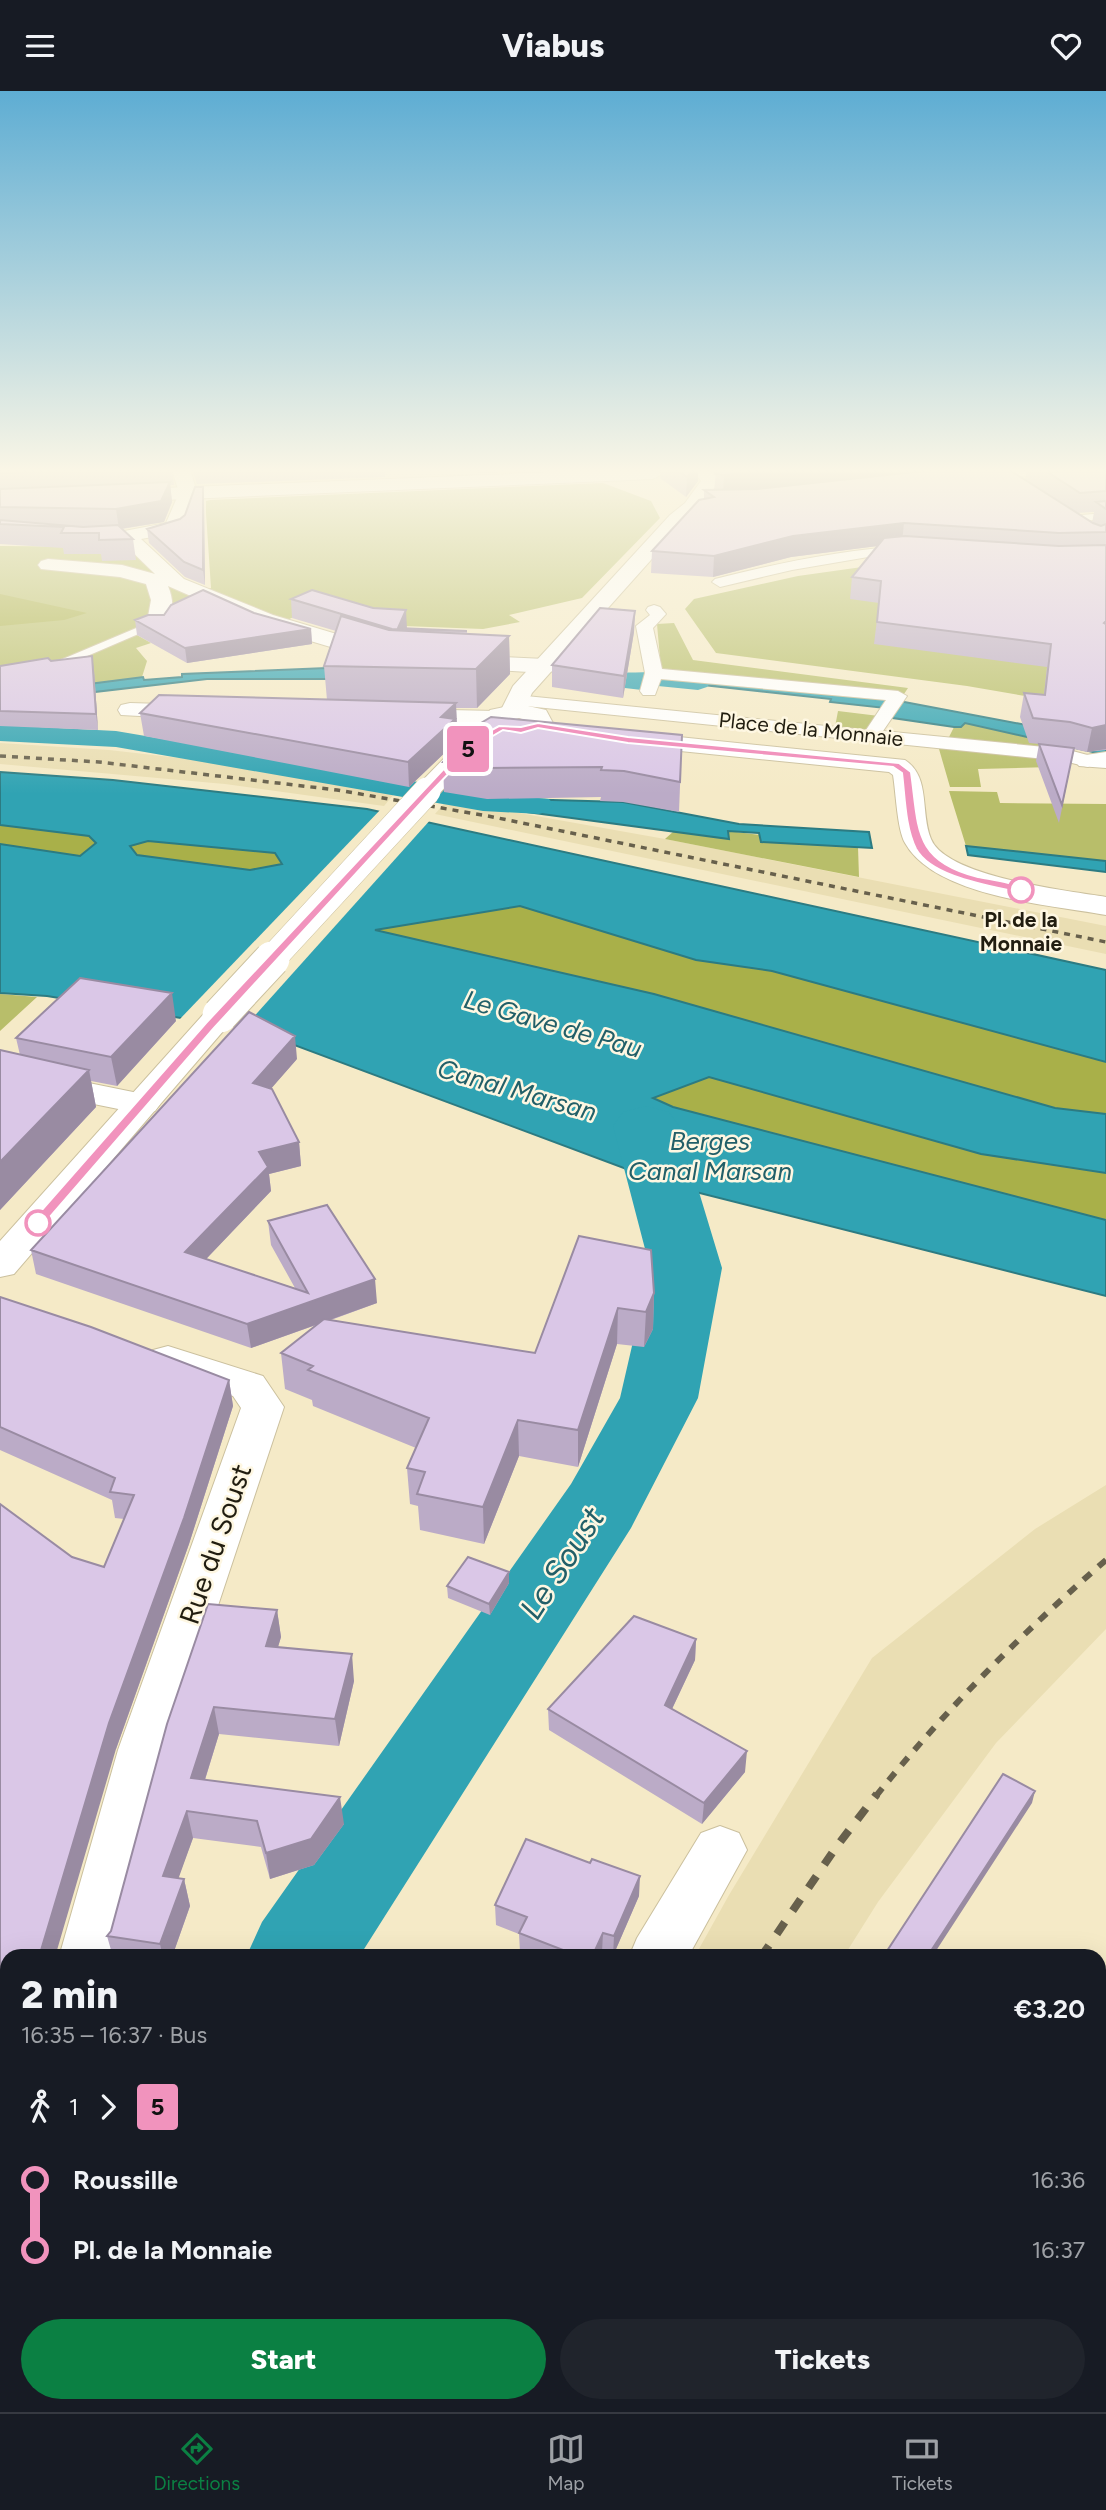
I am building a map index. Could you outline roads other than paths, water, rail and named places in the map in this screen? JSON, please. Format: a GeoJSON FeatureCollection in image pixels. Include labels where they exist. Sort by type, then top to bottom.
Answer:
{"type":"FeatureCollection","features":[{"type":"Feature","properties":{"kind":"street"},"geometry":{"type":"LineString","coordinates":[[144,577],[157,583],[164,619]]}},
{"type":"Feature","properties":{"kind":"street"},"geometry":{"type":"LineString","coordinates":[[169,577],[201,601],[402,659]]}},
{"type":"Feature","properties":{"kind":"street"},"geometry":{"type":"LineString","coordinates":[[0,1265],[210,1026],[427,791],[471,745],[506,714],[619,577]]}},
{"type":"Feature","properties":{"kind":"street"},"geometry":{"type":"LineString","coordinates":[[720,582],[740,577]]}},
{"type":"Feature","properties":{"kind":"street"},"geometry":{"type":"LineString","coordinates":[[640,712],[654,677],[644,626],[657,618],[658,614],[654,610]]}},
{"type":"Feature","properties":{"kind":"street"},"geometry":{"type":"LineString","coordinates":[[441,661],[545,666]]}},
{"type":"Feature","properties":{"kind":"street"},"geometry":{"type":"LineString","coordinates":[[654,677],[898,696],[871,735]]}},
{"type":"Feature","properties":{"kind":"street"},"geometry":{"type":"LineString","coordinates":[[130,710],[220,712]]}},
{"type":"Feature","properties":{"kind":"street","name":"Place de la Monnaie"},"geometry":{"type":"LineString","coordinates":[[506,714],[640,712],[1097,760]]}},
{"type":"Feature","properties":{"kind":"street"},"geometry":{"type":"LineString","coordinates":[[373,715],[537,715],[542,720],[538,726],[566,731]]}},
{"type":"Feature","properties":{"kind":"street","name":"Place de la Monnaie"},"geometry":{"type":"LineString","coordinates":[[603,736],[896,765],[906,772],[914,824],[922,850],[943,867],[969,877],[1106,906]]}},
{"type":"Feature","properties":{"kind":"street"},"geometry":{"type":"LineString","coordinates":[[0,1075],[143,1104]]}},
{"type":"Feature","properties":{"kind":"street","name":"Rue du Soust"},"geometry":{"type":"LineString","coordinates":[[89,1949],[144,1750],[263,1407],[248,1386],[132,1348]]}},
{"type":"Feature","properties":{"kind":"street"},"geometry":{"type":"LineString","coordinates":[[662,1949],[720,1850]]}},
{"type":"Feature","properties":{"kind":"lane"},"geometry":{"type":"LineString","coordinates":[[0,674],[53,667],[164,619]]}},
{"type":"Feature","properties":{"kind":"water"},"geometry":{"type":"Polygon","coordinates":[[[327,668],[434,679],[207,679],[77,694],[89,684],[143,677],[144,680],[182,677],[182,674],[327,668]]]}},
{"type":"Feature","properties":{"kind":"water"},"geometry":{"type":"Polygon","coordinates":[[[658,677],[891,700],[885,708],[830,702],[831,699],[658,680],[658,677]]]}},
{"type":"Feature","properties":{"kind":"water"},"geometry":{"type":"Polygon","coordinates":[[[899,701],[1106,740],[1106,755],[965,723],[961,727],[954,727],[893,718],[892,712],[899,701]]]}},
{"type":"Feature","properties":{"kind":"water"},"geometry":{"type":"Polygon","coordinates":[[[0,772],[113,780],[367,809],[1106,970],[1106,1062],[772,971],[696,960],[520,906],[375,930],[654,994],[1055,1108],[1106,1114],[1106,1173],[981,1154],[709,1077],[653,1098],[673,1107],[1106,1220],[1106,1296],[672,1186],[254,1030],[47,996],[0,993],[0,844],[80,856],[96,843],[89,836],[0,825],[0,772]],[[148,841],[130,846],[137,855],[250,870],[282,864],[275,853],[148,841]]]}},
{"type":"Feature","properties":{"kind":"water"},"geometry":{"type":"Polygon","coordinates":[[[484,798],[623,802],[739,824],[869,832],[872,848],[761,842],[759,833],[728,831],[729,839],[482,806],[484,798]]]}},
{"type":"Feature","properties":{"kind":"water"},"geometry":{"type":"Polygon","coordinates":[[[966,846],[1106,861],[1106,872],[968,855],[966,846]]]}},
{"type":"Feature","properties":{"kind":"waterway"},"geometry":{"type":"LineString","coordinates":[[608,680],[642,682],[658,678],[698,682]]}},
{"type":"Feature","properties":{"kind":"waterway"},"geometry":{"type":"LineString","coordinates":[[0,733],[116,739],[483,802],[539,805]]}},
{"type":"Feature","properties":{"kind":"waterway","name":"Le Soust"},"geometry":{"type":"LineString","coordinates":[[304,1949],[601,1506],[659,1398],[686,1268],[646,1126]]}},
{"type":"Feature","properties":{"kind":"railway"},"geometry":{"type":"LineString","coordinates":[[0,756],[99,762],[337,790],[488,816],[1106,942]]}},
{"type":"Feature","properties":{"kind":"railway"},"geometry":{"type":"LineString","coordinates":[[876,1796],[929,1733],[985,1673],[1106,1560]]}},
{"type":"Feature","properties":{"kind":"railway"},"geometry":{"type":"LineString","coordinates":[[766,1949],[837,1846],[877,1794]]}},
{"type":"Feature","properties":{"kind":"place","name":"Pl. de la Monnaie"},"geometry":{"type":"Point","coordinates":[1021,890]}},
{"type":"Feature","properties":{"kind":"water label","name":"Le Gave de Pau"},"geometry":{"type":"Point","coordinates":[553,1024]}},
{"type":"Feature","properties":{"kind":"water label","name":"Canal Marsan"},"geometry":{"type":"Point","coordinates":[517,1090]}},
{"type":"Feature","properties":{"kind":"water label","name":"Berges Canal Marsan"},"geometry":{"type":"Point","coordinates":[710,1156]}}]}
